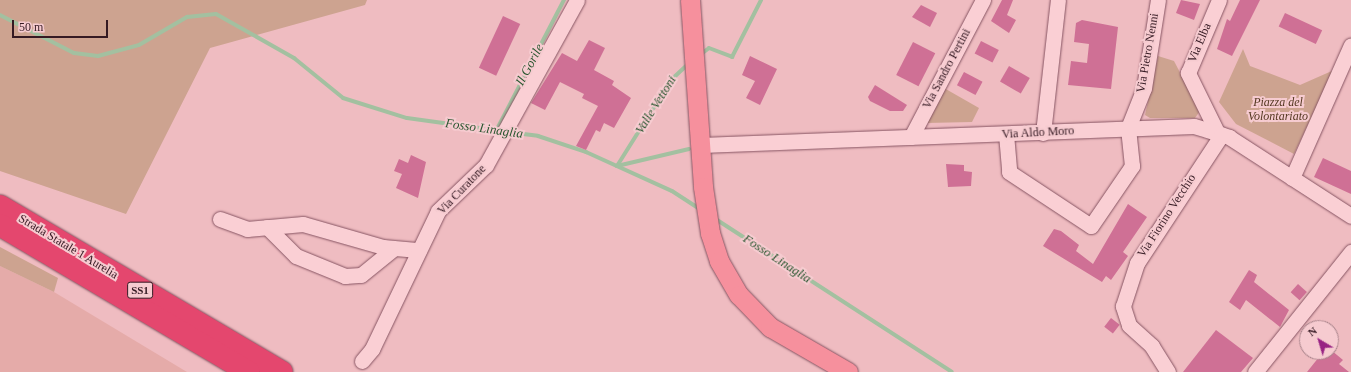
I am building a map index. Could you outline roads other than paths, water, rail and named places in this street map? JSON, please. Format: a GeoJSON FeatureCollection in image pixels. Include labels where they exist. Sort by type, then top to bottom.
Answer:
{"type":"FeatureCollection","features":[{"type":"Feature","properties":{"kind":"highway","name":"Strada Statale 1 Aurelia"},"geometry":{"type":"LineString","coordinates":[[0,206],[282,372]]}},
{"type":"Feature","properties":{"kind":"highway","name":"Strada Statale 1 Aurelia"},"geometry":{"type":"LineString","coordinates":[[0,225],[249,372]]}},
{"type":"Feature","properties":{"kind":"main road"},"geometry":{"type":"LineString","coordinates":[[690,0],[703,187],[710,233],[727,279],[753,312],[787,339],[848,372]]}},
{"type":"Feature","properties":{"kind":"street","name":"Via Curatone"},"geometry":{"type":"LineString","coordinates":[[362,361],[372,349],[438,211],[482,172],[577,0]]}},
{"type":"Feature","properties":{"kind":"street","name":"Via Sandro Pertini"},"geometry":{"type":"LineString","coordinates":[[911,137],[983,0]]}},
{"type":"Feature","properties":{"kind":"street"},"geometry":{"type":"LineString","coordinates":[[1043,133],[1058,0]]}},
{"type":"Feature","properties":{"kind":"street","name":"Via Pietro Nenni"},"geometry":{"type":"LineString","coordinates":[[1128,128],[1144,88],[1158,0]]}},
{"type":"Feature","properties":{"kind":"street","name":"Via Elba"},"geometry":{"type":"LineString","coordinates":[[1219,0],[1188,73],[1219,132]]}},
{"type":"Feature","properties":{"kind":"street"},"geometry":{"type":"LineString","coordinates":[[1292,178],[1351,45]]}},
{"type":"Feature","properties":{"kind":"street","name":"Via Aldo Moro"},"geometry":{"type":"LineString","coordinates":[[700,146],[1194,126],[1219,132],[1351,216]]}},
{"type":"Feature","properties":{"kind":"street"},"geometry":{"type":"LineString","coordinates":[[1006,134],[1009,172],[1092,226],[1132,166],[1128,128]]}},
{"type":"Feature","properties":{"kind":"street","name":"Via Fiorino Vecchio"},"geometry":{"type":"LineString","coordinates":[[1168,372],[1152,346],[1129,325],[1123,306],[1144,250],[1219,132]]}},
{"type":"Feature","properties":{"kind":"street"},"geometry":{"type":"LineString","coordinates":[[220,219],[236,227],[267,227],[303,224],[393,249],[419,250]]}},
{"type":"Feature","properties":{"kind":"street"},"geometry":{"type":"LineString","coordinates":[[267,227],[296,256],[345,276],[361,275],[393,249]]}},
{"type":"Feature","properties":{"kind":"street"},"geometry":{"type":"LineString","coordinates":[[1255,372],[1351,252]]}},
{"type":"Feature","properties":{"kind":"waterway","name":"Il Gorile"},"geometry":{"type":"LineString","coordinates":[[496,131],[564,0]]}},
{"type":"Feature","properties":{"kind":"waterway","name":"Valle Vettoni"},"geometry":{"type":"LineString","coordinates":[[700,55],[709,48],[732,57],[761,0]]}},
{"type":"Feature","properties":{"kind":"waterway","name":"Fosso Linaglia"},"geometry":{"type":"LineString","coordinates":[[0,15],[74,53],[98,56],[139,45],[187,17],[216,14],[294,58],[343,98],[407,118],[501,131]]}},
{"type":"Feature","properties":{"kind":"waterway","name":"Valle Vettoni"},"geometry":{"type":"LineString","coordinates":[[617,166],[671,80],[688,64]]}},
{"type":"Feature","properties":{"kind":"waterway","name":"Fosso Linaglia"},"geometry":{"type":"LineString","coordinates":[[507,132],[538,136],[586,152],[672,191],[700,209]]}},
{"type":"Feature","properties":{"kind":"waterway"},"geometry":{"type":"LineString","coordinates":[[617,166],[689,149]]}},
{"type":"Feature","properties":{"kind":"waterway","name":"Fosso Linaglia"},"geometry":{"type":"LineString","coordinates":[[714,218],[952,372]]}},
{"type":"Feature","properties":{"kind":"park label","name":"Piazza del Volontariato"},"geometry":{"type":"Point","coordinates":[1278,110]}}]}
